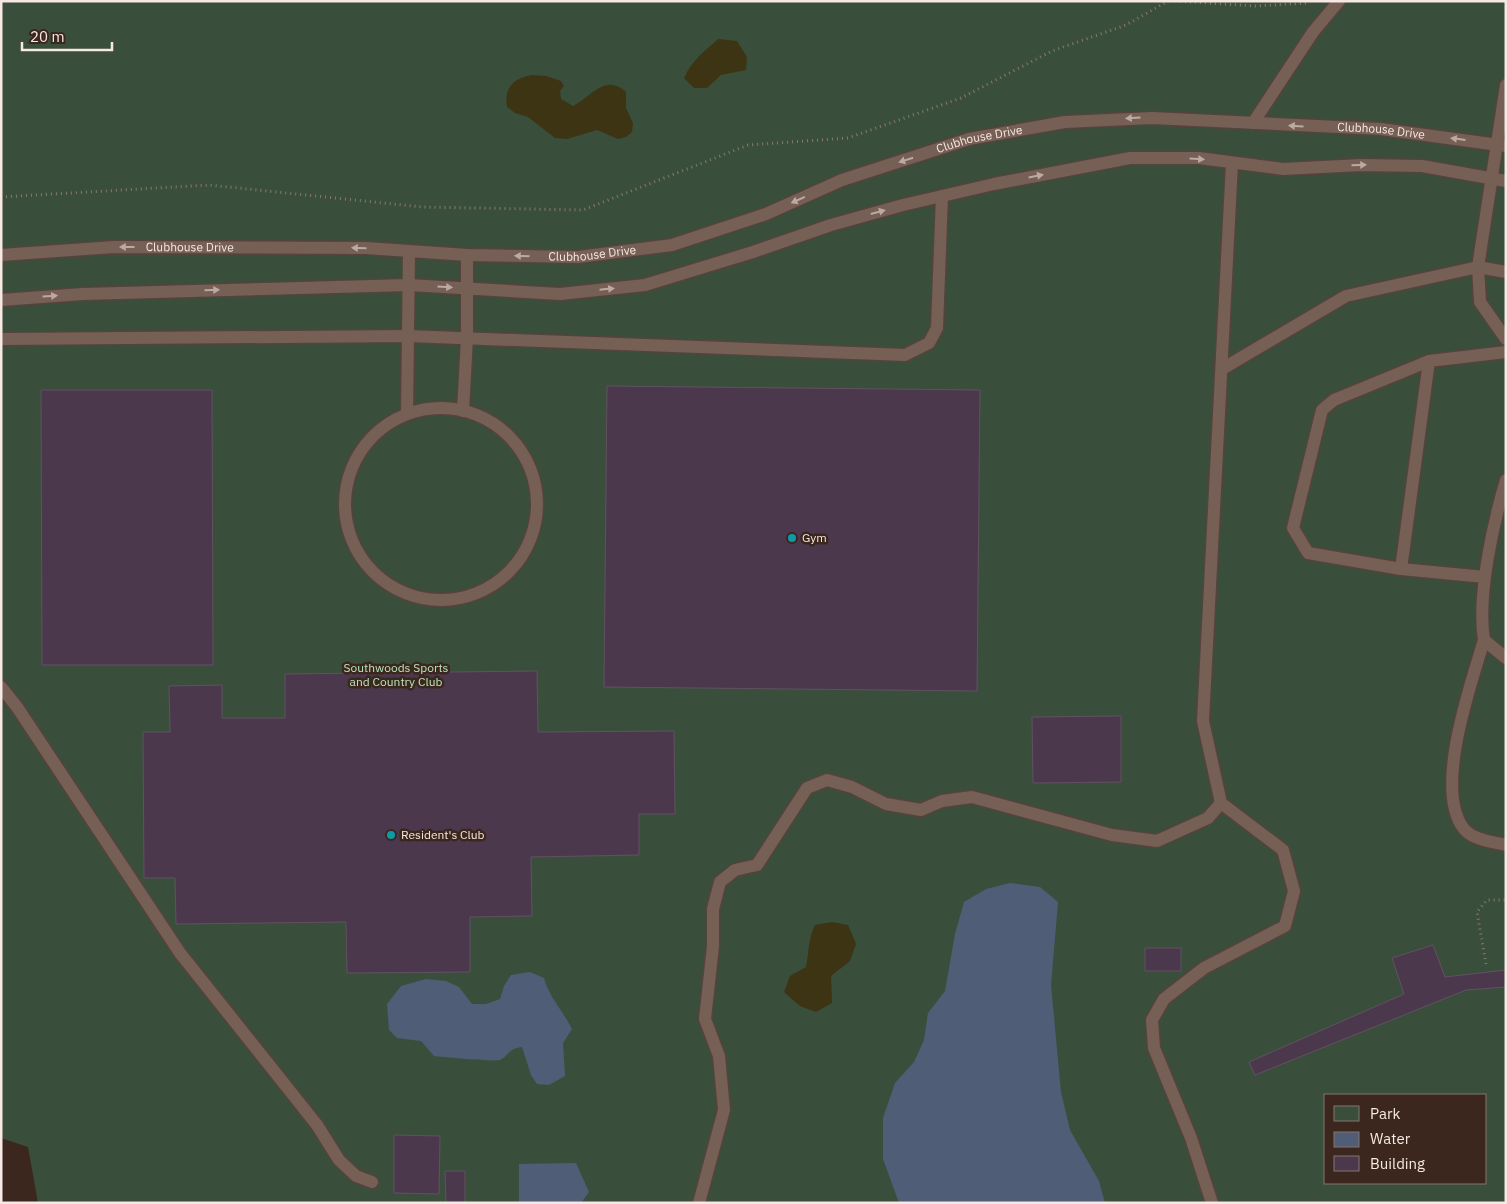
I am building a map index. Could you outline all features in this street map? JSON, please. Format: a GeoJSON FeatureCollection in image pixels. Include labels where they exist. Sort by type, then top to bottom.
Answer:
{"type":"FeatureCollection","features":[{"type":"Feature","properties":{"kind":"lane"},"geometry":{"type":"LineString","coordinates":[[1253,123],[1313,32],[1338,2]]}},
{"type":"Feature","properties":{"kind":"lane"},"geometry":{"type":"LineString","coordinates":[[1506,85],[1501,144],[1490,177],[1478,267],[1480,302],[1506,339]]}},
{"type":"Feature","properties":{"kind":"lane","name":"Clubhouse Drive"},"geometry":{"type":"LineString","coordinates":[[1,255],[114,247],[366,248],[467,255],[578,257],[672,245],[766,214],[842,180],[969,139],[1066,122],[1152,118],[1381,129],[1501,144]]}},
{"type":"Feature","properties":{"kind":"lane"},"geometry":{"type":"LineString","coordinates":[[1,300],[83,294],[408,285],[560,294],[645,285],[753,252],[831,225],[994,184],[1130,158],[1199,158],[1283,169],[1361,165],[1422,166],[1506,181]]}},
{"type":"Feature","properties":{"kind":"lane"},"geometry":{"type":"LineString","coordinates":[[1212,1203],[1191,1138],[1154,1048],[1152,1020],[1164,999],[1204,968],[1285,926],[1294,891],[1283,850],[1221,803],[1203,721],[1232,163]]}},
{"type":"Feature","properties":{"kind":"lane"},"geometry":{"type":"LineString","coordinates":[[1,339],[408,336],[905,355],[929,344],[937,328],[942,196]]}},
{"type":"Feature","properties":{"kind":"lane"},"geometry":{"type":"LineString","coordinates":[[407,414],[409,251]]}},
{"type":"Feature","properties":{"kind":"lane"},"geometry":{"type":"LineString","coordinates":[[463,410],[467,338],[467,255]]}},
{"type":"Feature","properties":{"kind":"lane"},"geometry":{"type":"LineString","coordinates":[[1222,369],[1346,296],[1478,267],[1506,272]]}},
{"type":"Feature","properties":{"kind":"lane"},"geometry":{"type":"LineString","coordinates":[[1485,577],[1401,569],[1308,554],[1292,528],[1322,410],[1334,400],[1429,361],[1506,352]]}},
{"type":"Feature","properties":{"kind":"lane"},"geometry":{"type":"LineString","coordinates":[[1401,569],[1429,361]]}},
{"type":"Feature","properties":{"kind":"lane"},"geometry":{"type":"LineString","coordinates":[[435,408],[463,410],[496,425],[516,444],[530,468],[536,485],[538,503],[531,539],[512,570],[482,591],[447,601],[410,596],[378,578],[355,550],[348,533],[344,515],[344,497],[353,462],[375,433],[407,414],[435,408]]}},
{"type":"Feature","properties":{"kind":"lane"},"geometry":{"type":"LineString","coordinates":[[1506,480],[1499,504],[1485,577],[1482,627],[1484,640],[1462,716],[1453,760],[1452,788],[1455,812],[1464,830],[1484,840],[1506,845]]}},
{"type":"Feature","properties":{"kind":"lane"},"geometry":{"type":"LineString","coordinates":[[1484,640],[1506,658]]}},
{"type":"Feature","properties":{"kind":"lane"},"geometry":{"type":"LineString","coordinates":[[1,687],[17,707],[180,953],[317,1126],[339,1160],[356,1176],[372,1182]]}},
{"type":"Feature","properties":{"kind":"lane"},"geometry":{"type":"LineString","coordinates":[[699,1203],[724,1110],[719,1056],[705,1019],[713,946],[713,909],[720,882],[735,870],[757,865],[807,788],[827,780],[852,787],[886,804],[921,810],[942,801],[972,797],[1112,834],[1157,841],[1208,818],[1221,803]]}},
{"type":"Feature","properties":{"kind":"path"},"geometry":{"type":"LineString","coordinates":[[1,197],[209,185],[422,207],[583,210],[748,145],[848,138],[961,98],[1052,51],[1126,25],[1168,1]]}},
{"type":"Feature","properties":{"kind":"path"},"geometry":{"type":"LineString","coordinates":[[1175,1],[1256,6],[1338,2]]}},
{"type":"Feature","properties":{"kind":"path"},"geometry":{"type":"LineString","coordinates":[[1486,964],[1477,912],[1487,900],[1506,900]]}},
{"type":"Feature","properties":{"kind":"green space","name":"Southwoods Sports and Country Club"},"geometry":{"type":"Polygon","coordinates":[[[1,1],[1506,1],[1506,1203],[38,1203],[28,1147],[1,1138],[1,1]]]}},
{"type":"Feature","properties":{"kind":"sand"},"geometry":{"type":"Polygon","coordinates":[[[718,39],[737,41],[747,57],[746,70],[721,75],[707,88],[694,88],[684,78],[695,61],[718,39]]]}},
{"type":"Feature","properties":{"kind":"sand"},"geometry":{"type":"Polygon","coordinates":[[[532,75],[546,76],[561,81],[564,86],[560,91],[561,99],[573,106],[598,88],[611,85],[618,87],[626,92],[626,108],[633,123],[632,132],[626,137],[618,139],[597,130],[567,139],[555,138],[528,117],[515,113],[507,107],[507,94],[511,85],[520,79],[532,75]]]}},
{"type":"Feature","properties":{"kind":"sand"},"geometry":{"type":"Polygon","coordinates":[[[832,922],[848,925],[856,944],[850,961],[831,976],[832,1003],[816,1012],[800,1006],[784,992],[790,976],[806,967],[810,941],[815,925],[832,922]]]}},
{"type":"Feature","properties":{"kind":"water"},"geometry":{"type":"Polygon","coordinates":[[[1010,883],[1040,887],[1058,902],[1051,985],[1061,1092],[1070,1130],[1099,1181],[1105,1203],[899,1203],[883,1159],[883,1118],[895,1083],[914,1062],[924,1040],[928,1013],[945,991],[955,934],[964,902],[986,889],[1010,883]]]}},
{"type":"Feature","properties":{"kind":"water"},"geometry":{"type":"Polygon","coordinates":[[[530,972],[544,978],[549,991],[572,1029],[563,1043],[565,1076],[549,1085],[537,1084],[531,1075],[522,1047],[511,1051],[500,1060],[434,1056],[421,1041],[397,1038],[389,1030],[387,1004],[401,986],[426,979],[446,981],[459,987],[472,1004],[486,1004],[500,999],[504,986],[511,975],[530,972]]]}},
{"type":"Feature","properties":{"kind":"water"},"geometry":{"type":"Polygon","coordinates":[[[576,1163],[589,1192],[581,1203],[519,1203],[519,1164],[576,1163]]]}},
{"type":"Feature","properties":{"kind":"building","name":"Gym"},"geometry":{"type":"Polygon","coordinates":[[[607,386],[980,390],[977,691],[604,687],[607,386]]]}},
{"type":"Feature","properties":{"kind":"building"},"geometry":{"type":"Polygon","coordinates":[[[41,390],[212,390],[213,665],[42,665],[41,390]]]}},
{"type":"Feature","properties":{"kind":"building","name":"Resident's Club"},"geometry":{"type":"Polygon","coordinates":[[[537,671],[538,732],[674,731],[675,814],[639,814],[639,855],[531,857],[532,916],[470,917],[470,972],[347,973],[346,922],[176,924],[175,878],[144,878],[143,732],[170,732],[169,686],[222,685],[222,718],[285,718],[285,674],[537,671]]]}},
{"type":"Feature","properties":{"kind":"building"},"geometry":{"type":"Polygon","coordinates":[[[1121,716],[1121,782],[1033,783],[1032,717],[1121,716]]]}},
{"type":"Feature","properties":{"kind":"building"},"geometry":{"type":"Polygon","coordinates":[[[1433,945],[1445,977],[1506,970],[1506,987],[1466,990],[1255,1075],[1249,1062],[1404,994],[1392,958],[1433,945]]]}},
{"type":"Feature","properties":{"kind":"building"},"geometry":{"type":"Polygon","coordinates":[[[1145,948],[1181,948],[1181,971],[1145,971],[1145,948]]]}},
{"type":"Feature","properties":{"kind":"building"},"geometry":{"type":"Polygon","coordinates":[[[394,1135],[440,1136],[439,1194],[394,1193],[394,1135]]]}},
{"type":"Feature","properties":{"kind":"building"},"geometry":{"type":"Polygon","coordinates":[[[445,1171],[465,1171],[465,1203],[446,1203],[445,1171]]]}},
{"type":"Feature","properties":{"kind":"place","name":"Gym"},"geometry":{"type":"Point","coordinates":[792,538]}},
{"type":"Feature","properties":{"kind":"place","name":"Resident's Club"},"geometry":{"type":"Point","coordinates":[391,835]}}]}
